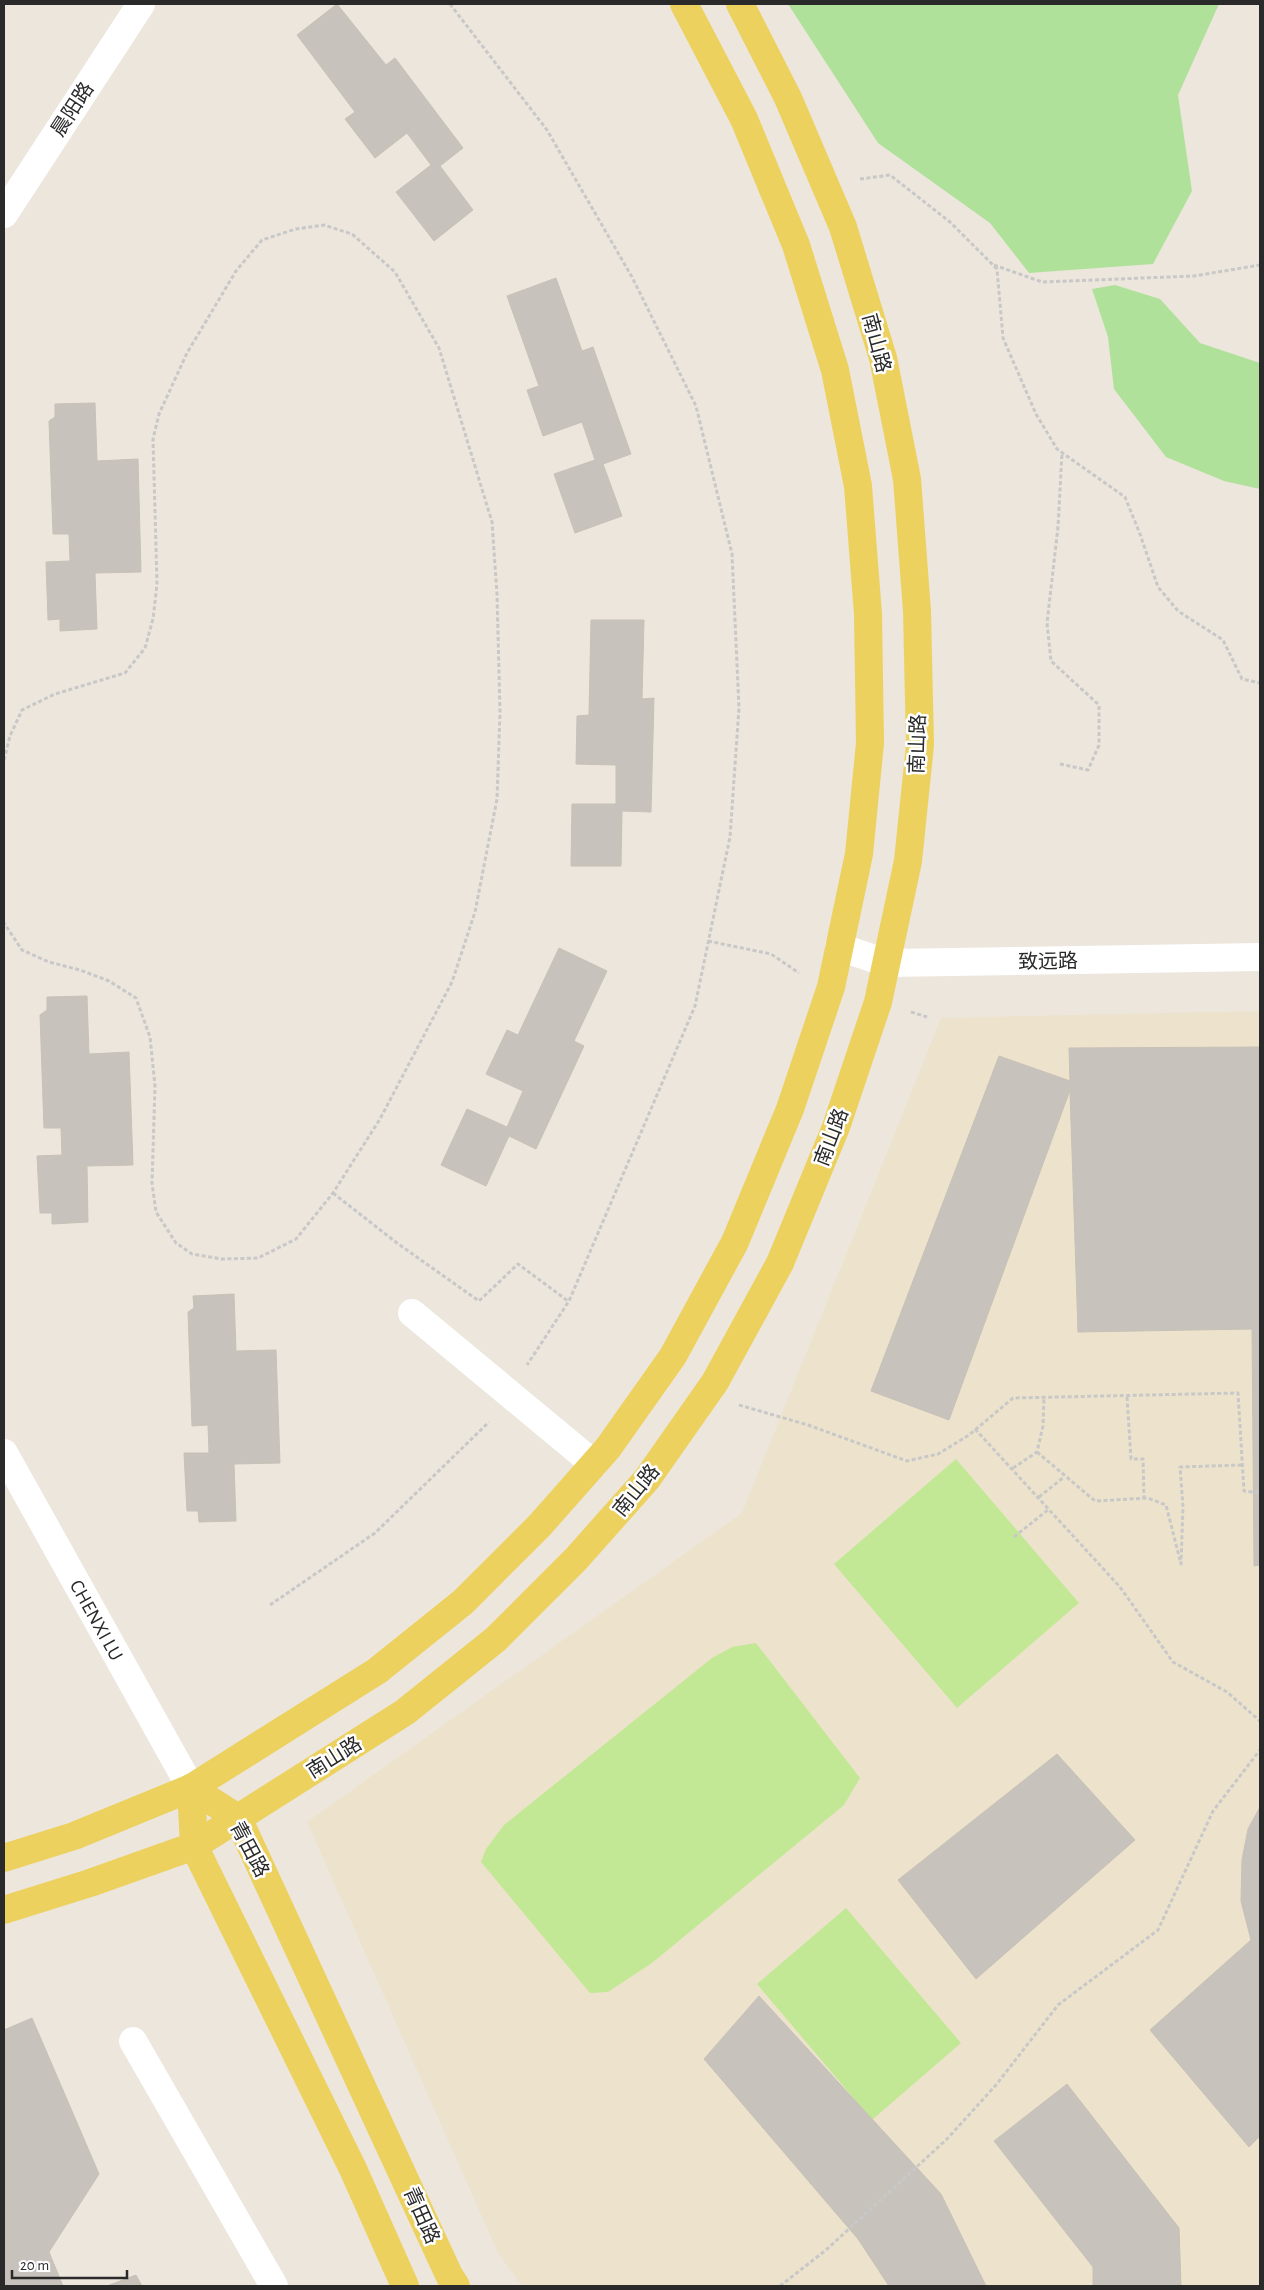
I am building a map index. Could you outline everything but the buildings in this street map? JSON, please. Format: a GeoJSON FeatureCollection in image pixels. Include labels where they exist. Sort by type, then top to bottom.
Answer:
{"type":"FeatureCollection","features":[{"type":"Feature","properties":{"kind":"main road"},"geometry":{"type":"LineString","coordinates":[[4,1858],[74,1836],[191,1788],[376,1671],[464,1602],[540,1525],[608,1448],[673,1356],[735,1242],[790,1109],[831,987],[859,854],[870,743],[868,614],[858,486],[835,370],[796,245],[744,119],[684,4]]}},
{"type":"Feature","properties":{"kind":"main road","name":"南山路"},"geometry":{"type":"LineString","coordinates":[[4,1910],[90,1883],[194,1846],[405,1712],[496,1639],[576,1559],[647,1479],[704,1398],[780,1263],[836,1127],[878,1002],[908,861],[920,745],[917,612],[907,479],[883,358],[843,227],[788,98],[740,4]]}},
{"type":"Feature","properties":{"kind":"main road"},"geometry":{"type":"LineString","coordinates":[[191,1788],[194,1846],[353,2169],[405,2286]]}},
{"type":"Feature","properties":{"kind":"main road","name":"青田路"},"geometry":{"type":"LineString","coordinates":[[191,1788],[238,1818],[449,2275],[456,2286]]}},
{"type":"Feature","properties":{"kind":"street","name":"晨阳路"},"geometry":{"type":"LineString","coordinates":[[4,214],[141,4]]}},
{"type":"Feature","properties":{"kind":"street","name":"致远路"},"geometry":{"type":"LineString","coordinates":[[840,947],[887,963],[1260,957]]}},
{"type":"Feature","properties":{"kind":"street"},"geometry":{"type":"LineString","coordinates":[[412,1313],[594,1464]]}},
{"type":"Feature","properties":{"kind":"street","name":"CHENXI LU"},"geometry":{"type":"LineString","coordinates":[[4,1452],[191,1788]]}},
{"type":"Feature","properties":{"kind":"street"},"geometry":{"type":"LineString","coordinates":[[133,2041],[274,2286]]}},
{"type":"Feature","properties":{"kind":"path"},"geometry":{"type":"LineString","coordinates":[[270,1604],[375,1533],[487,1426],[568,1301],[695,1006],[730,837],[739,708],[732,554],[696,406],[632,278],[548,130],[450,4]]}},
{"type":"Feature","properties":{"kind":"path"},"geometry":{"type":"LineString","coordinates":[[825,185],[890,175],[950,222],[994,265],[997,269],[1002,338],[1036,414],[1057,449],[1124,497],[1140,534],[1158,587],[1178,611],[1223,640],[1242,679],[1260,683]]}},
{"type":"Feature","properties":{"kind":"path"},"geometry":{"type":"LineString","coordinates":[[4,760],[10,736],[22,710],[54,694],[124,673],[145,648],[153,619],[157,584],[153,438],[159,414],[187,353],[236,272],[262,240],[296,229],[324,225],[352,234],[395,272],[439,348],[492,522],[497,594],[500,712],[497,799],[475,912],[452,982],[380,1119],[333,1193],[296,1239],[258,1258],[222,1259],[192,1254],[176,1243],[156,1212],[152,1174],[155,1086],[150,1037],[136,998],[109,981],[80,970],[49,962],[22,950],[4,923]]}},
{"type":"Feature","properties":{"kind":"path"},"geometry":{"type":"LineString","coordinates":[[994,265],[1042,282],[1194,276],[1260,265]]}},
{"type":"Feature","properties":{"kind":"path"},"geometry":{"type":"LineString","coordinates":[[1060,764],[1088,770],[1099,745],[1099,705],[1051,661],[1047,623],[1058,527],[1062,452]]}},
{"type":"Feature","properties":{"kind":"path"},"geometry":{"type":"LineString","coordinates":[[333,1193],[397,1243],[478,1301],[518,1264],[568,1301]]}},
{"type":"Feature","properties":{"kind":"path"},"geometry":{"type":"LineString","coordinates":[[704,1398],[756,1408],[907,1461],[938,1454],[975,1430],[1013,1398],[1127,1397],[1238,1393],[1244,1491],[1260,1493]]}},
{"type":"Feature","properties":{"kind":"path"},"geometry":{"type":"LineString","coordinates":[[1127,1397],[1130,1459],[1143,1459],[1144,1499]]}},
{"type":"Feature","properties":{"kind":"path"},"geometry":{"type":"LineString","coordinates":[[1013,1468],[1036,1452],[1043,1426],[1044,1398]]}},
{"type":"Feature","properties":{"kind":"path"},"geometry":{"type":"LineString","coordinates":[[975,1430],[1013,1468],[1120,1587],[1173,1662],[1227,1692],[1260,1721]]}},
{"type":"Feature","properties":{"kind":"path"},"geometry":{"type":"LineString","coordinates":[[1036,1452],[1095,1501],[1148,1498],[1166,1505],[1180,1564],[1183,1506],[1180,1467],[1242,1465]]}},
{"type":"Feature","properties":{"kind":"path"},"geometry":{"type":"LineString","coordinates":[[1039,1497],[1064,1477]]}},
{"type":"Feature","properties":{"kind":"path"},"geometry":{"type":"LineString","coordinates":[[1014,1538],[1049,1509]]}},
{"type":"Feature","properties":{"kind":"path"},"geometry":{"type":"LineString","coordinates":[[780,2286],[826,2250],[947,2139],[996,2085],[1058,2005],[1158,1930],[1213,1811],[1260,1750]]}},
{"type":"Feature","properties":{"kind":"shaded area"},"geometry":{"type":"Polygon","coordinates":[[[1260,1011],[1260,2286],[522,2286],[498,2253],[307,1822],[742,1513],[941,1018],[1260,1011]]]}},
{"type":"Feature","properties":{"kind":"green space"},"geometry":{"type":"Polygon","coordinates":[[[788,4],[1219,4],[1178,95],[1192,191],[1153,264],[1029,273],[990,223],[878,143],[788,4]]]}},
{"type":"Feature","properties":{"kind":"green space"},"geometry":{"type":"Polygon","coordinates":[[[1115,285],[1160,299],[1200,343],[1260,363],[1260,489],[1224,481],[1166,457],[1114,389],[1108,337],[1092,289],[1115,285]]]}},
{"type":"Feature","properties":{"kind":"green space"},"geometry":{"type":"Polygon","coordinates":[[[956,1459],[1079,1603],[957,1708],[834,1564],[956,1459]]]}},
{"type":"Feature","properties":{"kind":"green space"},"geometry":{"type":"Polygon","coordinates":[[[756,1643],[860,1778],[844,1805],[652,1963],[608,1992],[590,1993],[481,1862],[486,1849],[504,1825],[712,1658],[732,1647],[756,1643]]]}},
{"type":"Feature","properties":{"kind":"green space"},"geometry":{"type":"Polygon","coordinates":[[[846,1908],[961,2043],[872,2120],[757,1984],[846,1908]]]}}]}
